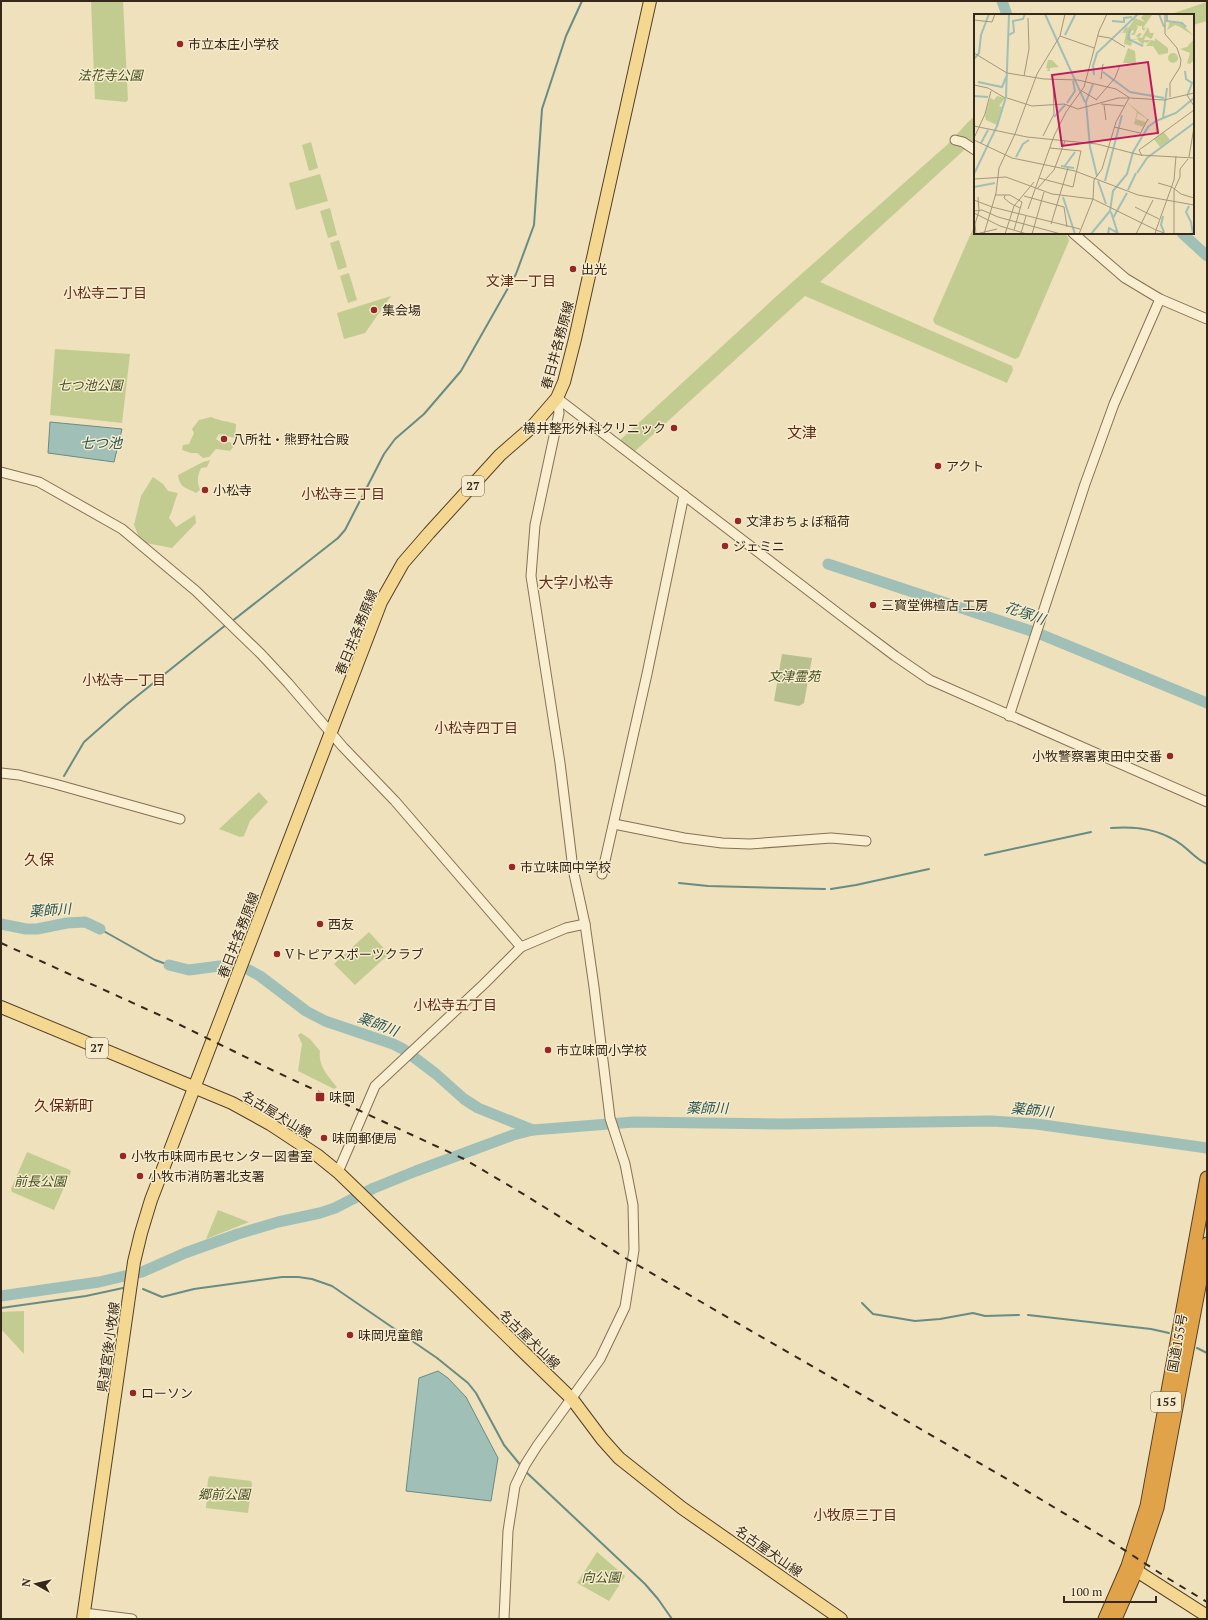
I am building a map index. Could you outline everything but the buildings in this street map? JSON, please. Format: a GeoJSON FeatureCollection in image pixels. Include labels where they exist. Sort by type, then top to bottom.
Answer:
{"type":"FeatureCollection","features":[{"type":"Feature","properties":{"kind":"highway","name":"国道155号"},"geometry":{"type":"LineString","coordinates":[[1105,1619],[1132,1569],[1147,1506],[1207,1178]]}},
{"type":"Feature","properties":{"kind":"highway","name":"国道155号"},"geometry":{"type":"LineString","coordinates":[[1115,1619],[1132,1569],[1158,1508],[1207,1244]]}},
{"type":"Feature","properties":{"kind":"main road","name":"春日井各務原線"},"geometry":{"type":"LineString","coordinates":[[193,1088],[236,981],[381,602],[403,563],[500,455],[530,428],[557,398],[564,382],[575,339],[650,1]]}},
{"type":"Feature","properties":{"kind":"main road","name":"27"},"geometry":{"type":"LineString","coordinates":[[1,1007],[193,1088]]}},
{"type":"Feature","properties":{"kind":"main road","name":"名古屋犬山線"},"geometry":{"type":"LineString","coordinates":[[193,1088],[232,1103],[270,1124],[317,1155],[338,1172],[572,1399],[602,1439],[619,1458],[682,1508],[841,1619]]}},
{"type":"Feature","properties":{"kind":"main road","name":"県道宮後小牧線"},"geometry":{"type":"LineString","coordinates":[[83,1616],[134,1262],[151,1200],[193,1088]]}},
{"type":"Feature","properties":{"kind":"main road"},"geometry":{"type":"LineString","coordinates":[[1132,1569],[1207,1616]]}},
{"type":"Feature","properties":{"kind":"street"},"geometry":{"type":"LineString","coordinates":[[955,140],[963,142],[974,149]]}},
{"type":"Feature","properties":{"kind":"street"},"geometry":{"type":"LineString","coordinates":[[1074,234],[1125,278],[1160,299],[1207,319]]}},
{"type":"Feature","properties":{"kind":"street"},"geometry":{"type":"LineString","coordinates":[[1009,716],[1084,484],[1114,404],[1160,299]]}},
{"type":"Feature","properties":{"kind":"street"},"geometry":{"type":"LineString","coordinates":[[557,398],[930,680],[1207,802]]}},
{"type":"Feature","properties":{"kind":"street"},"geometry":{"type":"LineString","coordinates":[[504,1619],[508,1531],[513,1496],[520,1476],[525,1465],[549,1429],[600,1359],[624,1307],[634,1250],[633,1205],[625,1164],[610,1118],[585,924],[573,866],[560,763],[531,576],[535,525],[559,413],[557,398]]}},
{"type":"Feature","properties":{"kind":"street"},"geometry":{"type":"LineString","coordinates":[[1,472],[39,482],[125,532],[196,591],[261,654],[330,733],[395,802],[521,947]]}},
{"type":"Feature","properties":{"kind":"street"},"geometry":{"type":"LineString","coordinates":[[602,874],[684,495]]}},
{"type":"Feature","properties":{"kind":"street"},"geometry":{"type":"LineString","coordinates":[[1,773],[19,775],[55,784],[180,819]]}},
{"type":"Feature","properties":{"kind":"street"},"geometry":{"type":"LineString","coordinates":[[614,824],[684,838],[722,843],[750,844],[831,838],[866,841]]}},
{"type":"Feature","properties":{"kind":"street"},"geometry":{"type":"LineString","coordinates":[[338,1172],[371,1092],[375,1086],[484,984],[521,947],[566,928],[585,924]]}},
{"type":"Feature","properties":{"kind":"street"},"geometry":{"type":"LineString","coordinates":[[83,1616],[132,1619]]}},
{"type":"Feature","properties":{"kind":"green space","name":"法花寺公園"},"geometry":{"type":"Polygon","coordinates":[[[91,1],[123,1],[128,100],[126,102],[95,99],[91,1]]]}},
{"type":"Feature","properties":{"kind":"green space"},"geometry":{"type":"Polygon","coordinates":[[[1207,2],[1207,21],[1194,25],[1194,14],[1171,14],[1207,2]]]}},
{"type":"Feature","properties":{"kind":"green space"},"geometry":{"type":"Polygon","coordinates":[[[974,117],[974,141],[820,282],[1012,366],[1013,370],[1007,383],[805,296],[634,452],[619,441],[780,293],[948,144],[974,117]]]}},
{"type":"Feature","properties":{"kind":"green space"},"geometry":{"type":"Polygon","coordinates":[[[311,142],[318,168],[309,171],[302,145],[311,142]]]}},
{"type":"Feature","properties":{"kind":"green space"},"geometry":{"type":"Polygon","coordinates":[[[320,174],[328,201],[296,210],[289,183],[320,174]]]}},
{"type":"Feature","properties":{"kind":"green space"},"geometry":{"type":"Polygon","coordinates":[[[330,208],[337,235],[328,238],[320,211],[330,208]]]}},
{"type":"Feature","properties":{"kind":"green space"},"geometry":{"type":"Polygon","coordinates":[[[974,226],[974,234],[1065,234],[1068,237],[1069,241],[1019,357],[1015,359],[935,324],[933,320],[974,226]]]}},
{"type":"Feature","properties":{"kind":"green space"},"geometry":{"type":"Polygon","coordinates":[[[339,240],[347,267],[338,270],[330,243],[339,240]]]}},
{"type":"Feature","properties":{"kind":"green space"},"geometry":{"type":"Polygon","coordinates":[[[349,273],[357,300],[348,303],[340,276],[349,273]]]}},
{"type":"Feature","properties":{"kind":"green space"},"geometry":{"type":"Polygon","coordinates":[[[391,296],[365,333],[344,339],[337,313],[391,296]]]}},
{"type":"Feature","properties":{"kind":"green space","name":"七つ池公園"},"geometry":{"type":"Polygon","coordinates":[[[55,349],[130,354],[122,423],[50,415],[55,349]]]}},
{"type":"Feature","properties":{"kind":"green space"},"geometry":{"type":"Polygon","coordinates":[[[211,417],[236,424],[235,438],[219,434],[216,439],[222,443],[230,442],[234,446],[230,451],[216,449],[209,457],[203,458],[197,453],[182,450],[183,445],[189,444],[194,433],[192,429],[199,420],[211,417]]]}},
{"type":"Feature","properties":{"kind":"green space"},"geometry":{"type":"Polygon","coordinates":[[[210,460],[207,467],[201,468],[198,476],[200,490],[196,493],[180,483],[178,475],[210,460]]]}},
{"type":"Feature","properties":{"kind":"green space"},"geometry":{"type":"Polygon","coordinates":[[[153,477],[163,484],[168,491],[178,493],[169,518],[176,527],[195,515],[196,523],[172,548],[141,542],[134,525],[141,496],[153,477]]]}},
{"type":"Feature","properties":{"kind":"green space","name":"文津霊苑"},"geometry":{"type":"Polygon","coordinates":[[[782,654],[812,658],[804,703],[799,706],[774,701],[782,654]]]}},
{"type":"Feature","properties":{"kind":"green space"},"geometry":{"type":"Polygon","coordinates":[[[259,792],[268,802],[250,821],[244,836],[240,837],[219,829],[259,792]]]}},
{"type":"Feature","properties":{"kind":"green space"},"geometry":{"type":"Polygon","coordinates":[[[369,932],[389,954],[355,985],[334,964],[369,932]]]}},
{"type":"Feature","properties":{"kind":"green space"},"geometry":{"type":"Polygon","coordinates":[[[301,1033],[310,1039],[320,1051],[322,1066],[337,1087],[334,1089],[298,1071],[302,1044],[298,1035],[301,1033]]]}},
{"type":"Feature","properties":{"kind":"green space","name":"前長公園"},"geometry":{"type":"Polygon","coordinates":[[[27,1152],[70,1170],[71,1172],[54,1210],[12,1192],[11,1189],[27,1152]]]}},
{"type":"Feature","properties":{"kind":"green space"},"geometry":{"type":"Polygon","coordinates":[[[218,1210],[249,1222],[206,1239],[218,1210]]]}},
{"type":"Feature","properties":{"kind":"green space"},"geometry":{"type":"Polygon","coordinates":[[[24,1311],[24,1354],[1,1329],[1,1312],[24,1311]]]}},
{"type":"Feature","properties":{"kind":"green space","name":"郷前公園"},"geometry":{"type":"Polygon","coordinates":[[[210,1476],[251,1481],[252,1484],[248,1513],[206,1508],[208,1479],[210,1476]]]}},
{"type":"Feature","properties":{"kind":"green space","name":"向公園"},"geometry":{"type":"Polygon","coordinates":[[[597,1552],[625,1576],[609,1601],[577,1583],[597,1552]]]}},
{"type":"Feature","properties":{"kind":"water","name":"七つ池"},"geometry":{"type":"Polygon","coordinates":[[[50,422],[122,429],[114,462],[48,453],[50,422]]]}},
{"type":"Feature","properties":{"kind":"water"},"geometry":{"type":"Polygon","coordinates":[[[438,1371],[448,1378],[466,1397],[498,1458],[491,1501],[406,1491],[419,1378],[438,1371]]]}},
{"type":"Feature","properties":{"kind":"waterway"},"geometry":{"type":"LineString","coordinates":[[231,622],[338,538],[345,530],[384,454],[395,439],[424,414],[461,371],[516,274],[534,225],[542,109],[566,36],[582,1]]}},
{"type":"Feature","properties":{"kind":"waterway"},"geometry":{"type":"LineString","coordinates":[[1002,1],[1007,14]]}},
{"type":"Feature","properties":{"kind":"waterway"},"geometry":{"type":"LineString","coordinates":[[1183,234],[1207,256]]}},
{"type":"Feature","properties":{"kind":"waterway","name":"花塚川"},"geometry":{"type":"LineString","coordinates":[[828,564],[1040,634],[1207,703]]}},
{"type":"Feature","properties":{"kind":"waterway"},"geometry":{"type":"LineString","coordinates":[[64,776],[84,742],[126,705],[227,624]]}},
{"type":"Feature","properties":{"kind":"waterway"},"geometry":{"type":"LineString","coordinates":[[1111,828],[1139,828],[1166,835],[1207,864]]}},
{"type":"Feature","properties":{"kind":"waterway"},"geometry":{"type":"LineString","coordinates":[[985,855],[1091,832]]}},
{"type":"Feature","properties":{"kind":"waterway"},"geometry":{"type":"LineString","coordinates":[[831,889],[929,869]]}},
{"type":"Feature","properties":{"kind":"waterway"},"geometry":{"type":"LineString","coordinates":[[679,883],[708,886],[825,889]]}},
{"type":"Feature","properties":{"kind":"waterway","name":"薬師川"},"geometry":{"type":"LineString","coordinates":[[1,924],[26,929],[37,929],[67,923],[85,922],[100,929]]}},
{"type":"Feature","properties":{"kind":"waterway"},"geometry":{"type":"LineString","coordinates":[[100,929],[155,960],[169,965]]}},
{"type":"Feature","properties":{"kind":"waterway","name":"薬師川"},"geometry":{"type":"LineString","coordinates":[[169,965],[189,970],[227,965]]}},
{"type":"Feature","properties":{"kind":"waterway","name":"薬師川"},"geometry":{"type":"LineString","coordinates":[[249,970],[260,976],[306,1011],[325,1021],[393,1044],[403,1049],[436,1074],[464,1099],[478,1108],[533,1130],[634,1122],[782,1124],[992,1121],[1036,1124],[1207,1148]]}},
{"type":"Feature","properties":{"kind":"waterway"},"geometry":{"type":"LineString","coordinates":[[1,1296],[99,1282],[142,1272],[185,1253],[238,1234],[278,1222],[320,1213],[335,1208],[374,1188],[416,1171],[513,1135],[533,1130]]}},
{"type":"Feature","properties":{"kind":"waterway"},"geometry":{"type":"LineString","coordinates":[[143,1289],[162,1297],[194,1289],[282,1277],[312,1279],[332,1286],[437,1358],[468,1383],[476,1393],[504,1445],[522,1467]]}},
{"type":"Feature","properties":{"kind":"waterway"},"geometry":{"type":"LineString","coordinates":[[1,1308],[86,1296],[123,1288]]}},
{"type":"Feature","properties":{"kind":"waterway"},"geometry":{"type":"LineString","coordinates":[[862,1303],[873,1314],[915,1321],[940,1319],[973,1313],[985,1316],[1019,1315]]}},
{"type":"Feature","properties":{"kind":"waterway"},"geometry":{"type":"LineString","coordinates":[[1028,1315],[1151,1329],[1169,1333]]}},
{"type":"Feature","properties":{"kind":"waterway"},"geometry":{"type":"LineString","coordinates":[[1197,1348],[1207,1353]]}},
{"type":"Feature","properties":{"kind":"waterway"},"geometry":{"type":"LineString","coordinates":[[526,1472],[645,1584],[672,1619]]}},
{"type":"Feature","properties":{"kind":"railway"},"geometry":{"type":"LineString","coordinates":[[1,943],[166,1018],[274,1071],[464,1159],[525,1195],[627,1259],[1007,1479],[1115,1544],[1207,1602]]}},
{"type":"Feature","properties":{"kind":"place","name":"市立本庄小学校"},"geometry":{"type":"Point","coordinates":[180,44]}},
{"type":"Feature","properties":{"kind":"place","name":"出光"},"geometry":{"type":"Point","coordinates":[573,269]}},
{"type":"Feature","properties":{"kind":"place","name":"集会場"},"geometry":{"type":"Point","coordinates":[374,310]}},
{"type":"Feature","properties":{"kind":"place","name":"横井整形外科クリニック"},"geometry":{"type":"Point","coordinates":[674,428]}},
{"type":"Feature","properties":{"kind":"place","name":"八所社・熊野社合殿"},"geometry":{"type":"Point","coordinates":[224,439]}},
{"type":"Feature","properties":{"kind":"place","name":"アクト"},"geometry":{"type":"Point","coordinates":[938,466]}},
{"type":"Feature","properties":{"kind":"place","name":"小松寺"},"geometry":{"type":"Point","coordinates":[205,490]}},
{"type":"Feature","properties":{"kind":"place","name":"文津おちょぼ稲荷"},"geometry":{"type":"Point","coordinates":[738,521]}},
{"type":"Feature","properties":{"kind":"place","name":"ジェミニ"},"geometry":{"type":"Point","coordinates":[725,546]}},
{"type":"Feature","properties":{"kind":"place","name":"三寳堂佛檀店 工房"},"geometry":{"type":"Point","coordinates":[873,605]}},
{"type":"Feature","properties":{"kind":"place","name":"小牧警察署東田中交番"},"geometry":{"type":"Point","coordinates":[1170,756]}},
{"type":"Feature","properties":{"kind":"place","name":"市立味岡中学校"},"geometry":{"type":"Point","coordinates":[512,867]}},
{"type":"Feature","properties":{"kind":"place","name":"西友"},"geometry":{"type":"Point","coordinates":[320,924]}},
{"type":"Feature","properties":{"kind":"place","name":"Vトピアスポーツクラブ"},"geometry":{"type":"Point","coordinates":[277,954]}},
{"type":"Feature","properties":{"kind":"place","name":"市立味岡小学校"},"geometry":{"type":"Point","coordinates":[548,1050]}},
{"type":"Feature","properties":{"kind":"place","name":"味岡"},"geometry":{"type":"Point","coordinates":[320,1097]}},
{"type":"Feature","properties":{"kind":"place","name":"味岡郵便局"},"geometry":{"type":"Point","coordinates":[324,1138]}},
{"type":"Feature","properties":{"kind":"place","name":"小牧市味岡市民センター図書室"},"geometry":{"type":"Point","coordinates":[123,1156]}},
{"type":"Feature","properties":{"kind":"place","name":"小牧市消防署北支署"},"geometry":{"type":"Point","coordinates":[140,1176]}},
{"type":"Feature","properties":{"kind":"place","name":"味岡児童館"},"geometry":{"type":"Point","coordinates":[350,1335]}},
{"type":"Feature","properties":{"kind":"place","name":"ローソン"},"geometry":{"type":"Point","coordinates":[133,1393]}},
{"type":"Feature","properties":{"kind":"district","name":"文津一丁目"},"geometry":{"type":"Point","coordinates":[521,281]}},
{"type":"Feature","properties":{"kind":"district","name":"小松寺二丁目"},"geometry":{"type":"Point","coordinates":[105,293]}},
{"type":"Feature","properties":{"kind":"district","name":"文津"},"geometry":{"type":"Point","coordinates":[802,433]}},
{"type":"Feature","properties":{"kind":"district","name":"小松寺三丁目"},"geometry":{"type":"Point","coordinates":[343,494]}},
{"type":"Feature","properties":{"kind":"district","name":"大字小松寺"},"geometry":{"type":"Point","coordinates":[576,583]}},
{"type":"Feature","properties":{"kind":"district","name":"小松寺一丁目"},"geometry":{"type":"Point","coordinates":[124,680]}},
{"type":"Feature","properties":{"kind":"district","name":"小松寺四丁目"},"geometry":{"type":"Point","coordinates":[476,728]}},
{"type":"Feature","properties":{"kind":"district","name":"久保"},"geometry":{"type":"Point","coordinates":[39,860]}},
{"type":"Feature","properties":{"kind":"district","name":"小松寺五丁目"},"geometry":{"type":"Point","coordinates":[455,1005]}},
{"type":"Feature","properties":{"kind":"district","name":"久保新町"},"geometry":{"type":"Point","coordinates":[64,1106]}},
{"type":"Feature","properties":{"kind":"district","name":"小牧原三丁目"},"geometry":{"type":"Point","coordinates":[855,1515]}}]}
